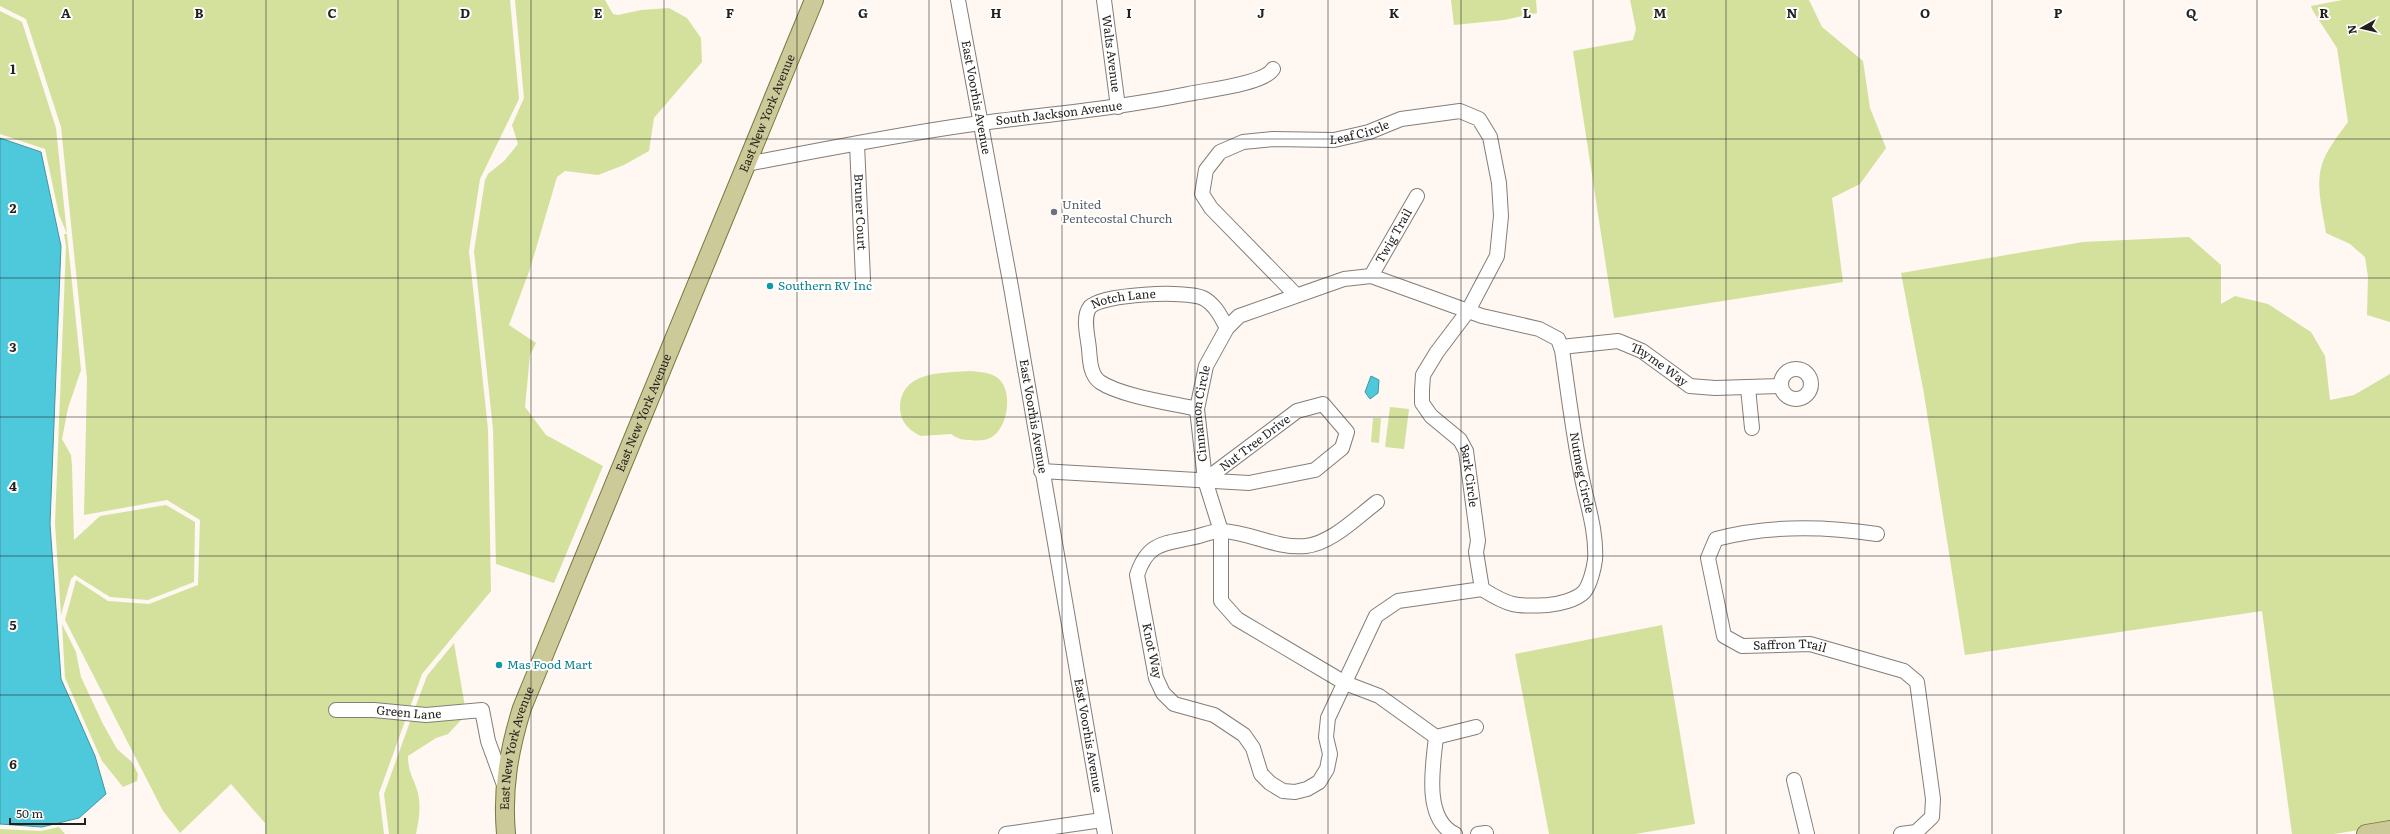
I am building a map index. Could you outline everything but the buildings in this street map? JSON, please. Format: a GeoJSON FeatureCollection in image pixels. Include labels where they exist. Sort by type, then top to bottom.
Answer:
{"type":"FeatureCollection","features":[{"type":"Feature","properties":{"kind":"main road","name":"East New York Avenue"},"geometry":{"type":"LineString","coordinates":[[506,834],[504,785],[512,739],[530,686],[814,0]]}},
{"type":"Feature","properties":{"kind":"main road"},"geometry":{"type":"LineString","coordinates":[[2366,834],[2390,830]]}},
{"type":"Feature","properties":{"kind":"street","name":"East Voorhis Avenue"},"geometry":{"type":"LineString","coordinates":[[958,0],[1011,287],[1041,472],[1105,834]]}},
{"type":"Feature","properties":{"kind":"street","name":"Walts Avenue"},"geometry":{"type":"LineString","coordinates":[[1104,0],[1118,107]]}},
{"type":"Feature","properties":{"kind":"street","name":"South Jackson Avenue"},"geometry":{"type":"LineString","coordinates":[[746,164],[980,123],[1118,107],[1258,79],[1270,74],[1273,69]]}},
{"type":"Feature","properties":{"kind":"street","name":"Leaf Circle"},"geometry":{"type":"LineString","coordinates":[[1296,295],[1210,208],[1202,194],[1206,170],[1220,152],[1243,142],[1273,139],[1334,140],[1369,132],[1401,119],[1460,110],[1479,119],[1490,137],[1499,183],[1501,216],[1497,256],[1468,311]]}},
{"type":"Feature","properties":{"kind":"street","name":"Bruner Court"},"geometry":{"type":"LineString","coordinates":[[857,144],[864,279]]}},
{"type":"Feature","properties":{"kind":"street","name":"Twig Trail"},"geometry":{"type":"LineString","coordinates":[[1371,276],[1416,196]]}},
{"type":"Feature","properties":{"kind":"street","name":"Cinnamon Circle"},"geometry":{"type":"LineString","coordinates":[[1371,276],[1344,279],[1239,316],[1228,328],[1206,366],[1197,409],[1205,480],[1221,531],[1221,601],[1237,619],[1345,683],[1379,696],[1436,737]]}},
{"type":"Feature","properties":{"kind":"street"},"geometry":{"type":"LineString","coordinates":[[1371,276],[1482,316],[1539,329],[1558,339],[1561,348]]}},
{"type":"Feature","properties":{"kind":"street","name":"Notch Lane"},"geometry":{"type":"LineString","coordinates":[[1197,409],[1111,388],[1098,381],[1091,370],[1086,317],[1090,308],[1100,300],[1145,295],[1187,294],[1203,298],[1218,311],[1228,328]]}},
{"type":"Feature","properties":{"kind":"street","name":"Bark Circle"},"geometry":{"type":"LineString","coordinates":[[1468,311],[1437,352],[1423,375],[1422,403],[1432,416],[1460,440],[1466,451],[1478,541],[1476,552],[1482,589]]}},
{"type":"Feature","properties":{"kind":"street","name":"Thyme Way"},"geometry":{"type":"LineString","coordinates":[[1561,348],[1618,341],[1642,351],[1690,386],[1715,388],[1781,386]]}},
{"type":"Feature","properties":{"kind":"street","name":"Nutmeg Circle"},"geometry":{"type":"LineString","coordinates":[[1482,589],[1500,600],[1518,607],[1554,604],[1572,599],[1584,591],[1590,577],[1595,560],[1590,512],[1578,460],[1561,348]]}},
{"type":"Feature","properties":{"kind":"street"},"geometry":{"type":"LineString","coordinates":[[1748,388],[1752,428]]}},
{"type":"Feature","properties":{"kind":"street","name":"Nut Tree Drive"},"geometry":{"type":"LineString","coordinates":[[1041,472],[1249,483],[1315,470],[1342,448],[1347,432],[1323,404],[1297,412],[1205,480]]}},
{"type":"Feature","properties":{"kind":"street","name":"Knot Way"},"geometry":{"type":"LineString","coordinates":[[1345,683],[1328,718],[1326,737],[1330,754],[1327,769],[1319,782],[1307,789],[1295,792],[1283,791],[1270,784],[1261,774],[1253,748],[1244,735],[1214,716],[1174,704],[1163,693],[1156,678],[1137,575],[1141,563],[1148,552],[1158,545],[1221,531],[1272,543],[1306,546],[1334,534],[1377,502]]}},
{"type":"Feature","properties":{"kind":"street","name":"Saffron Trail"},"geometry":{"type":"LineString","coordinates":[[1876,534],[1838,528],[1801,528],[1737,533],[1716,539],[1708,558],[1724,636],[1742,646],[1810,644],[1904,671],[1917,682],[1933,799],[1932,817],[1916,832],[1901,834]]}},
{"type":"Feature","properties":{"kind":"street"},"geometry":{"type":"LineString","coordinates":[[1345,683],[1376,616],[1398,601],[1482,589]]}},
{"type":"Feature","properties":{"kind":"street","name":"Green Lane"},"geometry":{"type":"LineString","coordinates":[[336,710],[374,710],[426,715],[482,710],[488,741],[504,785]]}},
{"type":"Feature","properties":{"kind":"street"},"geometry":{"type":"LineString","coordinates":[[1455,834],[1449,831],[1440,821],[1433,799],[1432,775],[1436,737],[1476,727]]}},
{"type":"Feature","properties":{"kind":"street"},"geometry":{"type":"LineString","coordinates":[[1794,780],[1807,834]]}},
{"type":"Feature","properties":{"kind":"street"},"geometry":{"type":"LineString","coordinates":[[1006,834],[1102,820]]}},
{"type":"Feature","properties":{"kind":"green space"},"geometry":{"type":"Polygon","coordinates":[[[0,0],[510,0],[519,99],[480,179],[469,251],[488,429],[491,591],[422,674],[379,793],[384,834],[265,834],[265,823],[231,784],[180,833],[163,811],[65,620],[76,580],[108,601],[149,604],[198,585],[200,520],[167,500],[84,515],[87,379],[61,127],[26,19],[0,6],[0,0]]]}},
{"type":"Feature","properties":{"kind":"green space"},"geometry":{"type":"Polygon","coordinates":[[[515,0],[605,0],[613,14],[618,15],[641,10],[669,8],[687,18],[701,38],[702,62],[654,118],[649,151],[624,165],[598,175],[565,171],[557,177],[530,269],[509,325],[536,343],[530,355],[525,407],[546,435],[603,466],[554,583],[496,564],[493,429],[474,251],[485,180],[488,174],[504,161],[518,144],[512,125],[524,98],[515,0]]]}},
{"type":"Feature","properties":{"kind":"green space"},"geometry":{"type":"Polygon","coordinates":[[[1451,0],[1536,0],[1537,13],[1504,20],[1454,25],[1451,0]]]}},
{"type":"Feature","properties":{"kind":"green space"},"geometry":{"type":"Polygon","coordinates":[[[1630,0],[1809,0],[1822,27],[1863,61],[1870,108],[1886,148],[1860,184],[1832,198],[1843,282],[1614,318],[1573,51],[1633,40],[1636,29],[1630,0]]]}},
{"type":"Feature","properties":{"kind":"green space"},"geometry":{"type":"Polygon","coordinates":[[[2342,0],[2390,0],[2390,322],[2367,315],[2368,277],[2365,257],[2350,244],[2326,233],[2320,200],[2319,184],[2323,162],[2332,144],[2348,122],[2337,48],[2311,6],[2342,0]]]}},
{"type":"Feature","properties":{"kind":"green space"},"geometry":{"type":"Polygon","coordinates":[[[0,11],[22,22],[56,128],[67,234],[59,215],[45,149],[0,134],[0,11]]]}},
{"type":"Feature","properties":{"kind":"green space"},"geometry":{"type":"Polygon","coordinates":[[[64,234],[67,234],[81,370],[68,408],[62,439],[71,455],[74,540],[100,516],[166,505],[195,522],[194,582],[148,600],[110,597],[75,575],[71,579],[61,615],[55,524],[66,246],[64,234]]]}},
{"type":"Feature","properties":{"kind":"green space"},"geometry":{"type":"Polygon","coordinates":[[[2189,237],[2221,265],[2221,304],[2235,296],[2268,304],[2311,332],[2325,356],[2330,400],[2354,395],[2390,374],[2390,825],[2334,834],[2292,834],[2262,611],[1965,655],[1924,394],[1901,273],[2083,242],[2189,237]]]}},
{"type":"Feature","properties":{"kind":"green space"},"geometry":{"type":"Polygon","coordinates":[[[970,371],[993,375],[999,379],[1006,392],[1007,409],[1005,418],[1002,426],[992,437],[976,441],[960,439],[951,434],[921,436],[906,425],[900,413],[900,408],[902,396],[907,387],[924,376],[947,372],[970,371]]]}},
{"type":"Feature","properties":{"kind":"green space"},"geometry":{"type":"Polygon","coordinates":[[[1390,407],[1409,409],[1404,449],[1385,447],[1390,407]]]}},
{"type":"Feature","properties":{"kind":"green space"},"geometry":{"type":"Polygon","coordinates":[[[1373,418],[1381,418],[1379,443],[1371,442],[1373,418]]]}},
{"type":"Feature","properties":{"kind":"green space"},"geometry":{"type":"Polygon","coordinates":[[[62,624],[76,652],[81,677],[103,724],[117,749],[132,762],[138,774],[137,781],[123,787],[102,761],[65,678],[62,624]]]}},
{"type":"Feature","properties":{"kind":"green space"},"geometry":{"type":"Polygon","coordinates":[[[1662,625],[1695,824],[1635,834],[1549,834],[1515,654],[1662,625]]]}},
{"type":"Feature","properties":{"kind":"green space"},"geometry":{"type":"Polygon","coordinates":[[[454,643],[465,707],[415,708],[427,676],[454,643]]]}},
{"type":"Feature","properties":{"kind":"green space"},"geometry":{"type":"Polygon","coordinates":[[[464,717],[448,734],[436,738],[408,756],[410,772],[419,798],[419,814],[416,834],[389,834],[384,794],[411,719],[464,717]]]}},
{"type":"Feature","properties":{"kind":"green space"},"geometry":{"type":"Polygon","coordinates":[[[59,827],[65,834],[0,834],[0,829],[41,831],[59,827]]]}},
{"type":"Feature","properties":{"kind":"water"},"geometry":{"type":"Polygon","coordinates":[[[0,138],[41,152],[61,246],[50,524],[61,679],[95,756],[106,794],[79,818],[42,827],[0,824],[0,138]]]}},
{"type":"Feature","properties":{"kind":"water"},"geometry":{"type":"Polygon","coordinates":[[[1371,376],[1379,380],[1378,393],[1370,399],[1365,392],[1371,376]]]}},
{"type":"Feature","properties":{"kind":"place","name":"United Pentecostal Church"},"geometry":{"type":"Point","coordinates":[1054,212]}},
{"type":"Feature","properties":{"kind":"place","name":"Southern RV Inc"},"geometry":{"type":"Point","coordinates":[770,286]}},
{"type":"Feature","properties":{"kind":"place","name":"Mas Food Mart"},"geometry":{"type":"Point","coordinates":[499,665]}}]}
